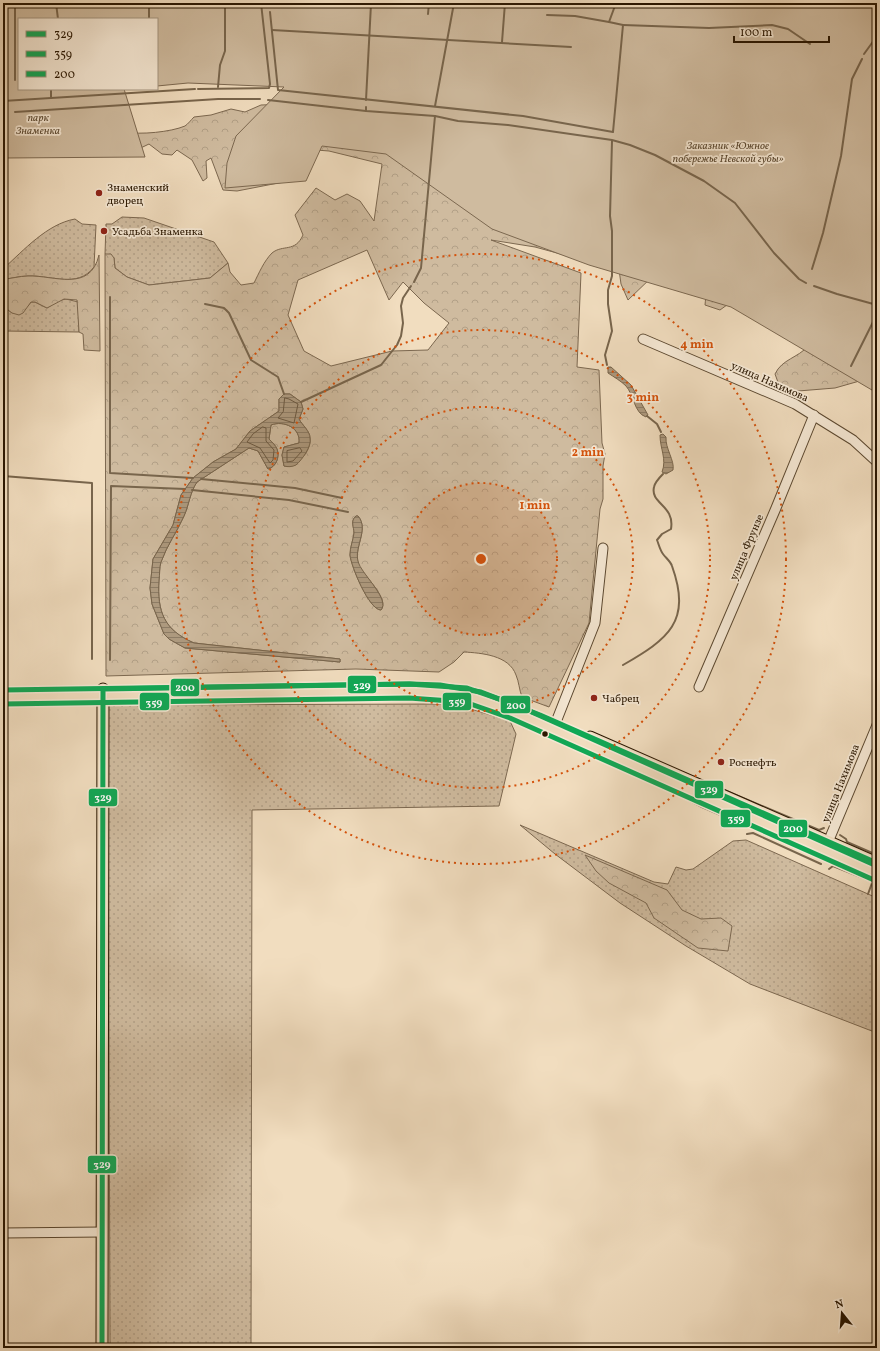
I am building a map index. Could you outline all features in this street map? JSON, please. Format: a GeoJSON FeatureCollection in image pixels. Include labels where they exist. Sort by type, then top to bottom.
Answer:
{"type":"FeatureCollection","features":[{"type":"Feature","properties":{"kind":"main road"},"geometry":{"type":"LineString","coordinates":[[3,697],[103,692],[410,684],[440,685],[468,689],[498,698],[556,722],[826,846],[877,874]]}},
{"type":"Feature","properties":{"kind":"main road"},"geometry":{"type":"LineString","coordinates":[[3,690],[103,692],[401,691],[440,692],[466,695],[513,711],[826,846],[877,863]]}},
{"type":"Feature","properties":{"kind":"main road"},"geometry":{"type":"LineString","coordinates":[[102,1348],[103,692]]}},
{"type":"Feature","properties":{"kind":"street","name":"улица Нахимова"},"geometry":{"type":"LineString","coordinates":[[643,339],[795,404],[852,440],[877,462]]}},
{"type":"Feature","properties":{"kind":"street","name":"улица Фрунзе"},"geometry":{"type":"LineString","coordinates":[[699,687],[776,508],[814,415]]}},
{"type":"Feature","properties":{"kind":"street"},"geometry":{"type":"LineString","coordinates":[[556,722],[595,623],[603,548]]}},
{"type":"Feature","properties":{"kind":"street","name":"улица Нахимова"},"geometry":{"type":"LineString","coordinates":[[826,846],[877,725]]}},
{"type":"Feature","properties":{"kind":"street"},"geometry":{"type":"LineString","coordinates":[[3,1233],[102,1232]]}},
{"type":"Feature","properties":{"kind":"green space","name":"Заказник «Южное побережье Невской губы»"},"geometry":{"type":"Polygon","coordinates":[[[3,3],[877,3],[877,393],[731,307],[589,265],[492,229],[386,154],[322,146],[306,181],[225,188],[227,163],[236,136],[284,87],[188,83],[158,86],[158,18],[18,18],[18,90],[124,90],[145,157],[4,158],[3,166],[3,3]]]}},
{"type":"Feature","properties":{"kind":"green space"},"geometry":{"type":"Polygon","coordinates":[[[291,104],[364,110],[399,116],[411,124],[418,132],[423,143],[423,157],[427,162],[440,126],[444,121],[487,126],[509,145],[503,152],[466,152],[461,159],[464,166],[486,170],[511,188],[523,190],[530,185],[525,153],[526,140],[532,134],[598,141],[634,148],[648,153],[656,159],[660,166],[661,173],[675,184],[673,191],[683,201],[691,204],[704,203],[708,190],[713,189],[735,205],[767,247],[803,287],[797,298],[791,328],[782,332],[731,302],[720,310],[705,305],[706,294],[703,281],[693,268],[670,269],[653,276],[628,300],[621,284],[616,248],[608,239],[598,240],[579,259],[535,247],[491,240],[581,273],[577,367],[599,370],[602,443],[605,454],[603,466],[603,499],[600,509],[589,623],[549,707],[522,697],[516,675],[507,663],[494,656],[471,652],[464,652],[454,662],[439,672],[356,669],[106,676],[105,254],[111,254],[114,258],[115,268],[127,277],[149,285],[210,278],[228,263],[230,272],[241,285],[254,283],[264,263],[272,253],[276,250],[293,246],[300,241],[303,235],[295,215],[316,188],[335,200],[347,194],[360,201],[374,221],[382,164],[329,151],[316,150],[308,173],[299,179],[237,191],[223,190],[211,158],[206,161],[207,178],[203,181],[192,160],[177,150],[172,155],[162,154],[149,144],[128,154],[123,151],[117,156],[106,155],[103,126],[95,125],[84,156],[51,155],[42,146],[12,143],[13,139],[60,132],[75,126],[82,116],[96,111],[105,113],[114,125],[122,131],[131,133],[147,133],[185,126],[194,117],[211,115],[231,109],[245,112],[261,105],[291,104]],[[367,250],[298,280],[288,315],[304,351],[331,366],[392,351],[428,350],[449,323],[424,303],[403,282],[389,300],[367,250]],[[284,394],[279,399],[279,411],[250,431],[236,449],[213,462],[193,478],[181,495],[173,525],[153,559],[150,588],[152,604],[164,634],[169,639],[185,648],[340,662],[340,659],[194,643],[184,638],[169,626],[161,611],[159,591],[161,562],[184,516],[197,482],[249,448],[258,451],[268,469],[271,468],[277,461],[278,452],[274,444],[269,439],[271,425],[281,424],[291,426],[299,438],[299,443],[284,447],[282,455],[284,466],[293,464],[302,458],[306,453],[310,443],[310,435],[299,419],[303,409],[301,402],[290,394],[284,394]],[[358,516],[354,518],[354,533],[350,552],[351,561],[361,587],[371,603],[376,608],[381,610],[383,605],[380,594],[362,571],[357,560],[362,527],[358,516]]]}},
{"type":"Feature","properties":{"kind":"green space"},"geometry":{"type":"Polygon","coordinates":[[[122,217],[144,218],[214,242],[228,263],[210,278],[149,285],[127,277],[115,268],[114,258],[105,254],[106,224],[112,224],[122,217]]]}},
{"type":"Feature","properties":{"kind":"green space"},"geometry":{"type":"Polygon","coordinates":[[[75,219],[82,224],[96,225],[94,267],[87,274],[80,278],[72,279],[21,276],[3,279],[3,269],[36,239],[55,226],[75,219]]]}},
{"type":"Feature","properties":{"kind":"green space"},"geometry":{"type":"Polygon","coordinates":[[[99,255],[100,351],[84,350],[83,334],[79,332],[77,300],[64,299],[47,308],[35,302],[31,302],[23,313],[19,315],[12,313],[3,306],[3,279],[21,276],[38,276],[60,279],[79,278],[88,274],[94,267],[99,255]]]}},
{"type":"Feature","properties":{"kind":"green space"},"geometry":{"type":"Polygon","coordinates":[[[66,299],[78,302],[79,332],[3,331],[3,306],[12,313],[28,306],[31,302],[35,302],[47,308],[57,301],[66,299]]]}},
{"type":"Feature","properties":{"kind":"green space"},"geometry":{"type":"Polygon","coordinates":[[[808,346],[870,378],[835,388],[798,391],[779,385],[775,374],[778,369],[808,346]]]}},
{"type":"Feature","properties":{"kind":"green space"},"geometry":{"type":"Polygon","coordinates":[[[455,704],[510,721],[516,734],[499,806],[252,810],[251,1348],[110,1348],[108,705],[455,704]]]}},
{"type":"Feature","properties":{"kind":"green space"},"geometry":{"type":"Polygon","coordinates":[[[520,825],[654,882],[668,884],[676,867],[686,870],[693,869],[733,841],[746,840],[877,898],[877,1033],[750,984],[686,946],[620,903],[555,854],[520,825]]]}},
{"type":"Feature","properties":{"kind":"green space"},"geometry":{"type":"Polygon","coordinates":[[[585,855],[667,890],[682,910],[701,919],[721,918],[732,926],[728,951],[698,948],[654,918],[646,903],[609,883],[596,871],[585,855]]]}},
{"type":"Feature","properties":{"kind":"water"},"geometry":{"type":"Polygon","coordinates":[[[608,367],[611,367],[631,385],[648,415],[646,417],[639,412],[626,386],[608,373],[608,367]]]}},
{"type":"Feature","properties":{"kind":"water"},"geometry":{"type":"Polygon","coordinates":[[[284,394],[290,394],[301,402],[303,409],[299,419],[310,435],[310,445],[306,453],[296,465],[290,467],[284,466],[282,455],[284,447],[299,443],[299,438],[291,426],[281,424],[271,425],[269,439],[274,444],[278,455],[277,461],[271,468],[268,469],[258,451],[249,448],[197,482],[184,516],[161,562],[159,602],[164,619],[169,626],[184,638],[194,643],[340,659],[340,662],[185,648],[169,639],[164,634],[152,604],[150,588],[153,559],[173,525],[181,495],[193,478],[213,462],[236,449],[250,431],[279,411],[279,399],[284,394]]]}},
{"type":"Feature","properties":{"kind":"water"},"geometry":{"type":"Polygon","coordinates":[[[663,434],[666,437],[673,466],[673,470],[666,474],[662,472],[664,458],[660,435],[663,434]]]}},
{"type":"Feature","properties":{"kind":"water"},"geometry":{"type":"Polygon","coordinates":[[[356,516],[358,516],[361,521],[362,527],[357,558],[359,564],[382,600],[383,606],[381,610],[376,608],[371,603],[361,587],[351,561],[350,552],[354,533],[353,522],[356,516]]]}},
{"type":"Feature","properties":{"kind":"waterway"},"geometry":{"type":"LineString","coordinates":[[15,3],[15,80]]}},
{"type":"Feature","properties":{"kind":"waterway"},"geometry":{"type":"LineString","coordinates":[[56,3],[58,18]]}},
{"type":"Feature","properties":{"kind":"waterway"},"geometry":{"type":"LineString","coordinates":[[149,3],[149,18]]}},
{"type":"Feature","properties":{"kind":"waterway"},"geometry":{"type":"LineString","coordinates":[[218,87],[220,65],[225,51],[225,3]]}},
{"type":"Feature","properties":{"kind":"waterway"},"geometry":{"type":"LineString","coordinates":[[198,89],[269,88],[270,84],[261,3]]}},
{"type":"Feature","properties":{"kind":"waterway"},"geometry":{"type":"LineString","coordinates":[[268,3],[269,7]]}},
{"type":"Feature","properties":{"kind":"waterway"},"geometry":{"type":"LineString","coordinates":[[364,3],[371,4],[366,100]]}},
{"type":"Feature","properties":{"kind":"waterway"},"geometry":{"type":"LineString","coordinates":[[428,14],[429,3]]}},
{"type":"Feature","properties":{"kind":"waterway"},"geometry":{"type":"LineString","coordinates":[[435,106],[454,3]]}},
{"type":"Feature","properties":{"kind":"waterway"},"geometry":{"type":"LineString","coordinates":[[502,42],[505,3]]}},
{"type":"Feature","properties":{"kind":"waterway"},"geometry":{"type":"LineString","coordinates":[[270,12],[278,90],[523,116],[613,132],[623,25],[609,22],[616,3]]}},
{"type":"Feature","properties":{"kind":"waterway"},"geometry":{"type":"LineString","coordinates":[[547,15],[575,16],[609,22]]}},
{"type":"Feature","properties":{"kind":"waterway"},"geometry":{"type":"LineString","coordinates":[[623,25],[709,28],[772,25],[788,29],[810,44]]}},
{"type":"Feature","properties":{"kind":"waterway"},"geometry":{"type":"LineString","coordinates":[[272,30],[571,47]]}},
{"type":"Feature","properties":{"kind":"waterway"},"geometry":{"type":"LineString","coordinates":[[864,54],[877,36]]}},
{"type":"Feature","properties":{"kind":"waterway"},"geometry":{"type":"LineString","coordinates":[[812,269],[823,233],[841,156],[852,79],[862,59]]}},
{"type":"Feature","properties":{"kind":"waterway"},"geometry":{"type":"LineString","coordinates":[[3,101],[195,89]]}},
{"type":"Feature","properties":{"kind":"waterway"},"geometry":{"type":"LineString","coordinates":[[51,90],[51,98]]}},
{"type":"Feature","properties":{"kind":"waterway"},"geometry":{"type":"LineString","coordinates":[[15,112],[218,99],[260,99]]}},
{"type":"Feature","properties":{"kind":"waterway"},"geometry":{"type":"LineString","coordinates":[[268,100],[366,111],[435,116],[458,121],[508,125],[612,140],[630,145],[655,155],[704,181],[735,203],[774,253],[799,279],[806,283]]}},
{"type":"Feature","properties":{"kind":"waterway"},"geometry":{"type":"LineString","coordinates":[[414,282],[421,268],[435,116]]}},
{"type":"Feature","properties":{"kind":"waterway"},"geometry":{"type":"LineString","coordinates":[[607,365],[605,355],[612,331],[608,304],[608,290],[612,276],[612,231],[610,216],[612,141]]}},
{"type":"Feature","properties":{"kind":"waterway"},"geometry":{"type":"LineString","coordinates":[[301,402],[381,365],[397,345],[401,336],[403,323],[401,306],[403,298],[411,286]]}},
{"type":"Feature","properties":{"kind":"waterway"},"geometry":{"type":"LineString","coordinates":[[814,286],[877,305]]}},
{"type":"Feature","properties":{"kind":"waterway"},"geometry":{"type":"LineString","coordinates":[[110,297],[110,473],[193,478]]}},
{"type":"Feature","properties":{"kind":"waterway"},"geometry":{"type":"LineString","coordinates":[[205,304],[224,308],[229,313],[251,360],[278,377],[284,394]]}},
{"type":"Feature","properties":{"kind":"waterway"},"geometry":{"type":"LineString","coordinates":[[851,366],[877,314]]}},
{"type":"Feature","properties":{"kind":"waterway"},"geometry":{"type":"LineString","coordinates":[[647,416],[657,424],[661,432]]}},
{"type":"Feature","properties":{"kind":"waterway"},"geometry":{"type":"LineString","coordinates":[[623,665],[639,656],[664,637],[672,627],[677,615],[679,601],[677,585],[671,564],[660,549],[657,540],[662,534],[671,529],[669,515],[654,493],[655,483],[663,474]]}},
{"type":"Feature","properties":{"kind":"waterway"},"geometry":{"type":"LineString","coordinates":[[3,476],[92,483],[92,659]]}},
{"type":"Feature","properties":{"kind":"waterway"},"geometry":{"type":"LineString","coordinates":[[201,479],[295,488],[342,498]]}},
{"type":"Feature","properties":{"kind":"waterway"},"geometry":{"type":"LineString","coordinates":[[110,660],[111,486],[185,489]]}},
{"type":"Feature","properties":{"kind":"waterway"},"geometry":{"type":"LineString","coordinates":[[192,490],[289,500],[348,512]]}},
{"type":"Feature","properties":{"kind":"waterway"},"geometry":{"type":"LineString","coordinates":[[556,739],[656,783],[702,807],[739,823]]}},
{"type":"Feature","properties":{"kind":"waterway"},"geometry":{"type":"LineString","coordinates":[[682,772],[819,830],[824,828]]}},
{"type":"Feature","properties":{"kind":"waterway"},"geometry":{"type":"LineString","coordinates":[[747,834],[753,833],[821,864]]}},
{"type":"Feature","properties":{"kind":"waterway"},"geometry":{"type":"LineString","coordinates":[[840,835],[846,839],[847,842],[877,855]]}},
{"type":"Feature","properties":{"kind":"waterway"},"geometry":{"type":"LineString","coordinates":[[829,869],[833,866],[873,882]]}},
{"type":"Feature","properties":{"kind":"waterway"},"geometry":{"type":"LineString","coordinates":[[868,894],[872,883],[877,885]]}},
{"type":"Feature","properties":{"kind":"transit line","name":"200"},"geometry":{"type":"LineString","coordinates":[[3,690],[409,684],[467,688],[516,705],[877,866]]}},
{"type":"Feature","properties":{"kind":"transit line","name":"329"},"geometry":{"type":"LineString","coordinates":[[102,1348],[103,689],[410,684],[440,685],[481,692],[540,715],[877,863]]}},
{"type":"Feature","properties":{"kind":"transit line","name":"359"},"geometry":{"type":"LineString","coordinates":[[3,704],[409,698],[465,702],[510,718],[874,880]]}},
{"type":"Feature","properties":{"kind":"place","name":"Знаменский дворец"},"geometry":{"type":"Point","coordinates":[99,193]}},
{"type":"Feature","properties":{"kind":"place","name":"Усадьба Знаменка"},"geometry":{"type":"Point","coordinates":[104,231]}},
{"type":"Feature","properties":{"kind":"place","name":"Чабрец"},"geometry":{"type":"Point","coordinates":[594,698]}},
{"type":"Feature","properties":{"kind":"place","name":"Роснефть"},"geometry":{"type":"Point","coordinates":[721,762]}},
{"type":"Feature","properties":{"kind":"park label","name":"парк Знаменка"},"geometry":{"type":"Point","coordinates":[38,123]}}]}
